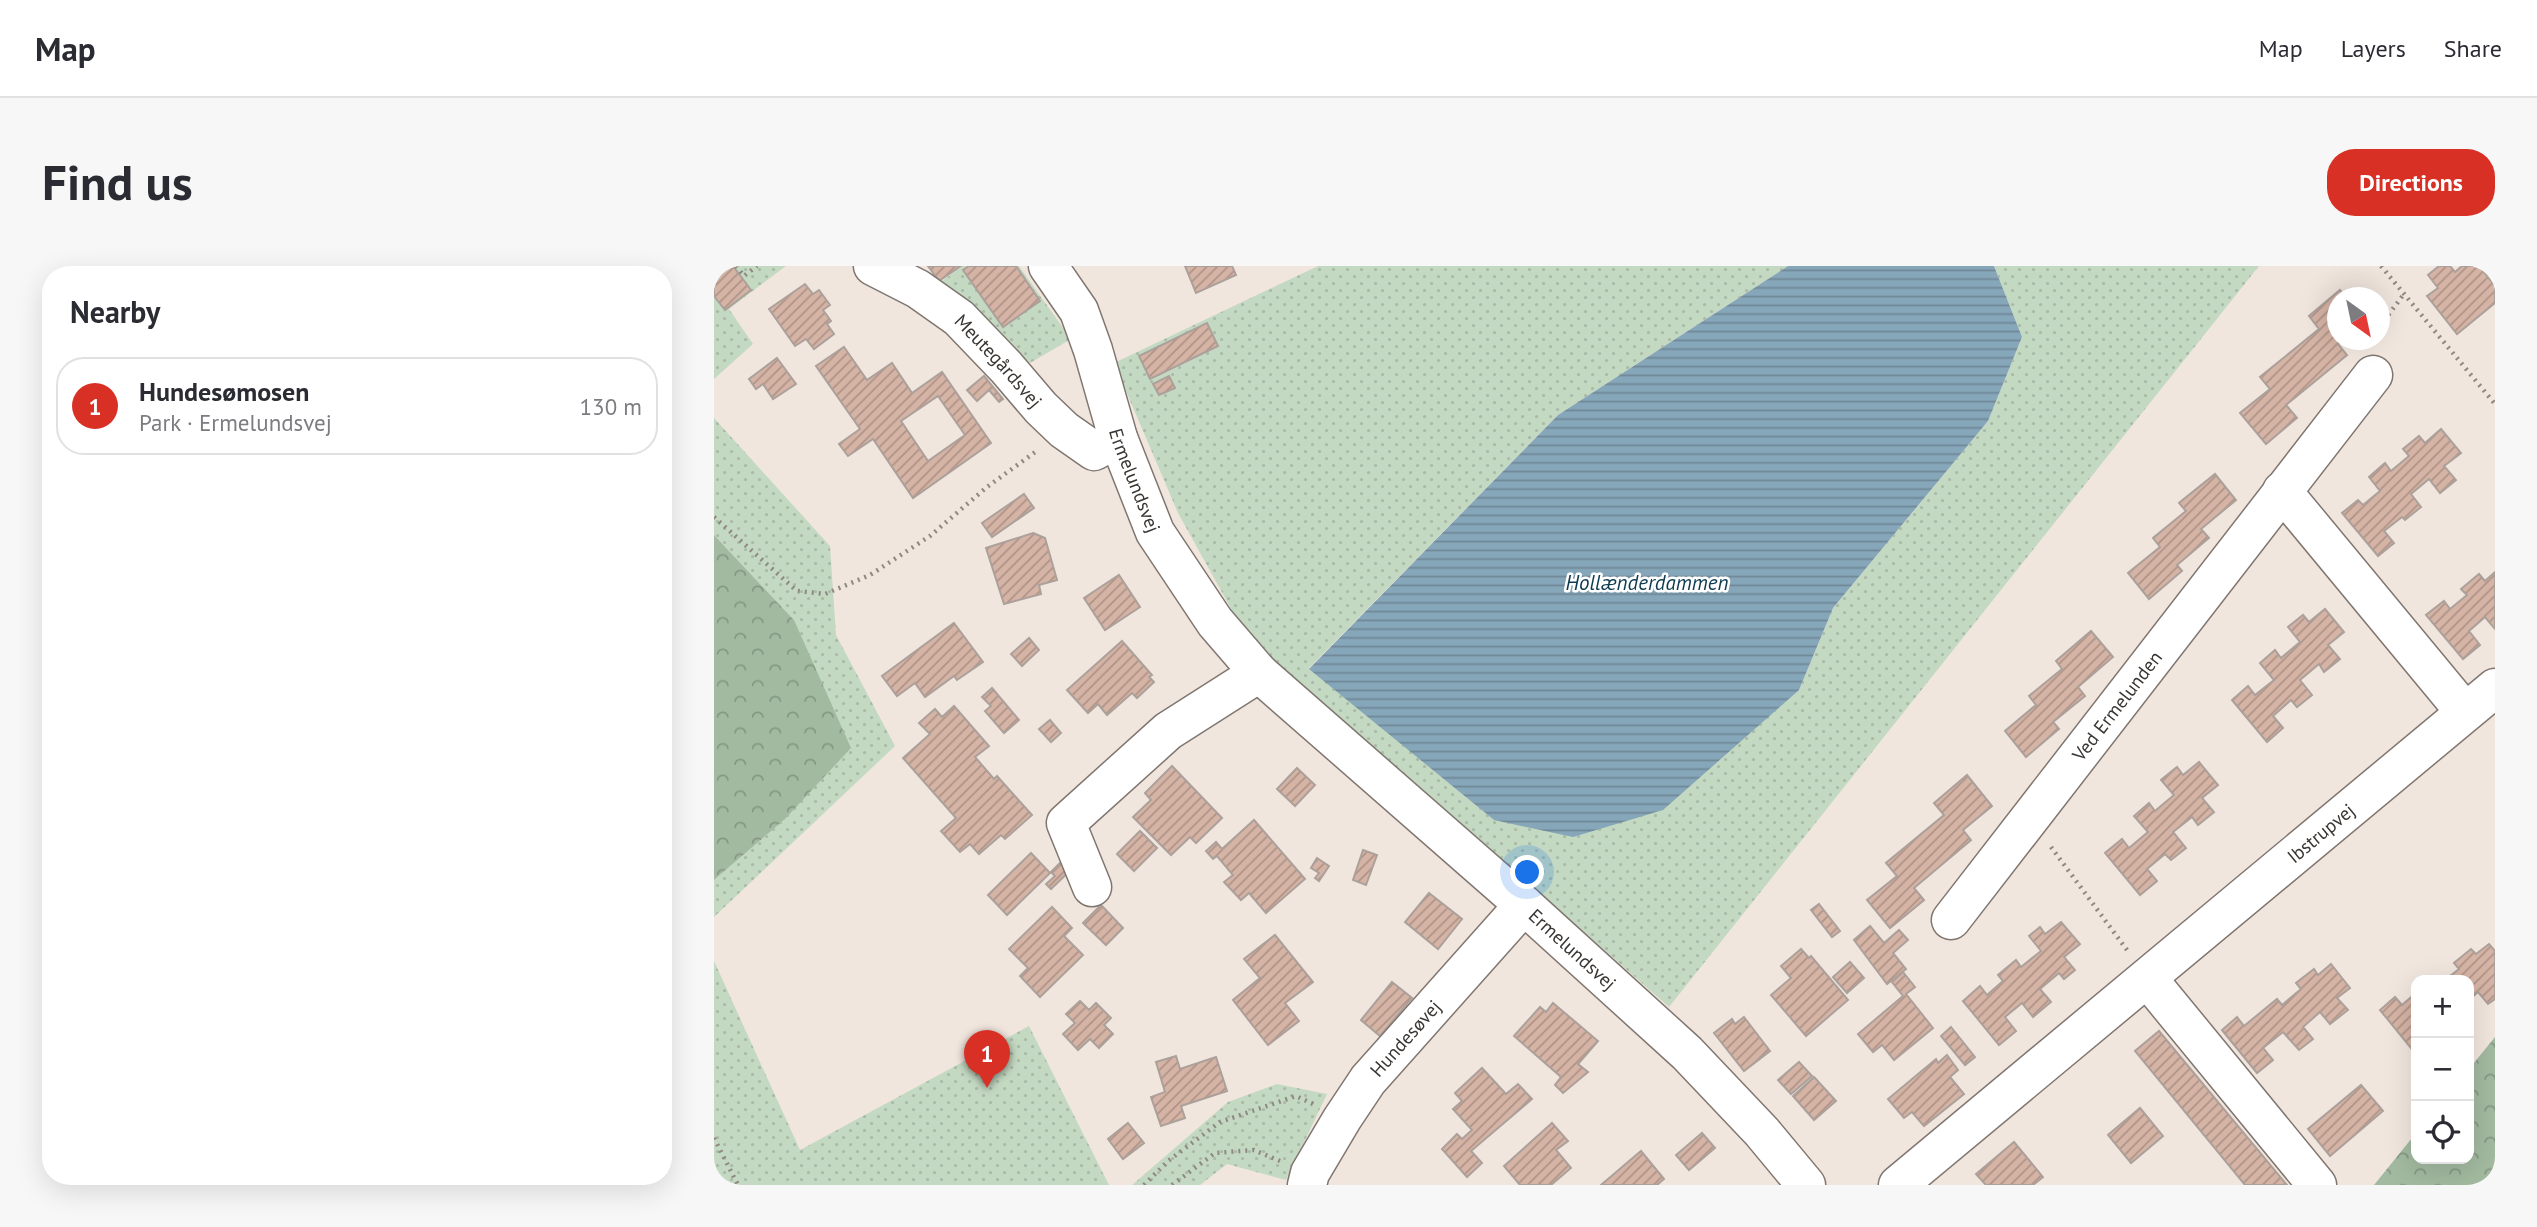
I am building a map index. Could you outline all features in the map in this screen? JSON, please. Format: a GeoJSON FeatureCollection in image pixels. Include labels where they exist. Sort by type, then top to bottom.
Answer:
{"type":"FeatureCollection","features":[{"type":"Feature","properties":{"kind":"street","name":"Meutegårdsvej"},"geometry":{"type":"LineString","coordinates":[[873,266],[918,289],[959,318],[1064,430],[1094,451],[1118,438]]}},
{"type":"Feature","properties":{"kind":"street","name":"Ermelundsvej"},"geometry":{"type":"LineString","coordinates":[[1048,266],[1079,311],[1118,438],[1154,532],[1215,622],[1259,673],[1688,1052],[1762,1132],[1806,1185]]}},
{"type":"Feature","properties":{"kind":"street","name":"Ved Ermelunden"},"geometry":{"type":"LineString","coordinates":[[1951,920],[2373,375]]}},
{"type":"Feature","properties":{"kind":"street"},"geometry":{"type":"LineString","coordinates":[[2282,491],[2465,712]]}},
{"type":"Feature","properties":{"kind":"street"},"geometry":{"type":"LineString","coordinates":[[1092,887],[1066,823],[1168,731],[1259,673]]}},
{"type":"Feature","properties":{"kind":"street","name":"Ibstrupvej"},"geometry":{"type":"LineString","coordinates":[[1898,1185],[2495,688]]}},
{"type":"Feature","properties":{"kind":"street","name":"Hundesøvej"},"geometry":{"type":"LineString","coordinates":[[1309,1179],[1342,1119],[1368,1080],[1524,905]]}},
{"type":"Feature","properties":{"kind":"street"},"geometry":{"type":"LineString","coordinates":[[2148,979],[2316,1185]]}},
{"type":"Feature","properties":{"kind":"path"},"geometry":{"type":"LineString","coordinates":[[736,266],[744,276],[757,266]]}},
{"type":"Feature","properties":{"kind":"path"},"geometry":{"type":"LineString","coordinates":[[2381,266],[2495,404]]}},
{"type":"Feature","properties":{"kind":"path"},"geometry":{"type":"LineString","coordinates":[[2390,312],[2404,294]]}},
{"type":"Feature","properties":{"kind":"path"},"geometry":{"type":"LineString","coordinates":[[714,517],[797,591],[825,594],[870,575],[930,536],[987,487],[1064,430]]}},
{"type":"Feature","properties":{"kind":"path"},"geometry":{"type":"LineString","coordinates":[[2030,818],[2148,979]]}},
{"type":"Feature","properties":{"kind":"path"},"geometry":{"type":"LineString","coordinates":[[1144,1185],[1168,1161],[1220,1122],[1296,1096],[1342,1119]]}},
{"type":"Feature","properties":{"kind":"path"},"geometry":{"type":"LineString","coordinates":[[714,1138],[738,1185]]}},
{"type":"Feature","properties":{"kind":"path"},"geometry":{"type":"LineString","coordinates":[[1172,1185],[1215,1153],[1255,1150],[1309,1179]]}},
{"type":"Feature","properties":{"kind":"green space"},"geometry":{"type":"Polygon","coordinates":[[[714,266],[786,266],[729,309],[753,344],[714,379],[714,266]]]}},
{"type":"Feature","properties":{"kind":"green space"},"geometry":{"type":"Polygon","coordinates":[[[963,266],[1019,266],[1071,339],[1030,363],[983,316],[936,285],[963,266]]]}},
{"type":"Feature","properties":{"kind":"green space"},"geometry":{"type":"Polygon","coordinates":[[[1318,266],[1788,266],[1558,415],[1309,668],[1494,820],[1799,690],[1833,608],[1988,421],[2022,337],[1994,266],[2259,266],[1669,1007],[1245,634],[1178,513],[1114,363],[1318,266]]]}},
{"type":"Feature","properties":{"kind":"green space"},"geometry":{"type":"Polygon","coordinates":[[[714,418],[830,546],[836,635],[895,746],[714,917],[714,880],[784,820],[794,620],[714,535],[714,418]]]}},
{"type":"Feature","properties":{"kind":"green space"},"geometry":{"type":"Polygon","coordinates":[[[714,535],[794,620],[851,748],[784,820],[714,880],[714,535]]]}},
{"type":"Feature","properties":{"kind":"green space"},"geometry":{"type":"Polygon","coordinates":[[[714,961],[800,1150],[1029,1026],[1109,1185],[714,1185],[714,961]]]}},
{"type":"Feature","properties":{"kind":"green space"},"geometry":{"type":"Polygon","coordinates":[[[2495,1037],[2495,1185],[2374,1185],[2411,1139],[2411,1164],[2474,1164],[2474,1063],[2495,1037]]]}},
{"type":"Feature","properties":{"kind":"green space"},"geometry":{"type":"Polygon","coordinates":[[[1277,1084],[1327,1094],[1286,1180],[1227,1164],[1200,1185],[1132,1185],[1228,1102],[1277,1084]]]}},
{"type":"Feature","properties":{"kind":"water","name":"Hollænderdammen"},"geometry":{"type":"Polygon","coordinates":[[[1788,266],[1994,266],[2022,337],[1988,421],[1833,608],[1799,690],[1663,810],[1573,837],[1494,820],[1309,669],[1558,415],[1788,266]]]}},
{"type":"Feature","properties":{"kind":"building"},"geometry":{"type":"Polygon","coordinates":[[[723,266],[733,266],[751,290],[725,310],[714,296],[714,273],[723,266]]]}},
{"type":"Feature","properties":{"kind":"building"},"geometry":{"type":"Polygon","coordinates":[[[928,266],[961,266],[939,281],[928,266]]]}},
{"type":"Feature","properties":{"kind":"building"},"geometry":{"type":"Polygon","coordinates":[[[969,266],[1016,266],[1040,301],[1003,327],[963,270],[969,266]]]}},
{"type":"Feature","properties":{"kind":"building"},"geometry":{"type":"Polygon","coordinates":[[[1185,266],[1232,266],[1236,275],[1196,293],[1185,266]]]}},
{"type":"Feature","properties":{"kind":"building"},"geometry":{"type":"Polygon","coordinates":[[[2439,266],[2450,266],[2455,272],[2462,266],[2479,266],[2495,286],[2495,303],[2457,334],[2427,296],[2438,288],[2428,275],[2439,266]]]}},
{"type":"Feature","properties":{"kind":"building"},"geometry":{"type":"Polygon","coordinates":[[[805,284],[813,294],[819,290],[830,305],[823,310],[831,321],[827,324],[834,334],[814,349],[806,339],[795,346],[769,309],[805,284]]]}},
{"type":"Feature","properties":{"kind":"building"},"geometry":{"type":"Polygon","coordinates":[[[2327,301],[2327,350],[2343,350],[2347,355],[2286,405],[2297,418],[2266,444],[2240,413],[2270,389],[2260,377],[2319,329],[2309,316],[2327,301]]]}},
{"type":"Feature","properties":{"kind":"building"},"geometry":{"type":"Polygon","coordinates":[[[1207,323],[1218,346],[1150,379],[1139,356],[1207,323]]]}},
{"type":"Feature","properties":{"kind":"building"},"geometry":{"type":"Polygon","coordinates":[[[844,347],[867,380],[892,363],[912,393],[942,372],[991,443],[913,498],[873,439],[848,456],[839,444],[860,429],[816,366],[844,347]],[[938,396],[901,421],[928,461],[965,435],[938,396]]]}},
{"type":"Feature","properties":{"kind":"building"},"geometry":{"type":"Polygon","coordinates":[[[777,358],[796,384],[773,399],[763,384],[756,389],[749,379],[777,358]]]}},
{"type":"Feature","properties":{"kind":"building"},"geometry":{"type":"Polygon","coordinates":[[[984,376],[1003,399],[999,402],[989,390],[977,401],[967,390],[984,376]]]}},
{"type":"Feature","properties":{"kind":"building"},"geometry":{"type":"Polygon","coordinates":[[[1169,376],[1175,388],[1159,395],[1153,384],[1169,376]]]}},
{"type":"Feature","properties":{"kind":"building"},"geometry":{"type":"Polygon","coordinates":[[[2441,429],[2461,453],[2444,466],[2456,480],[2440,493],[2429,479],[2411,494],[2421,507],[2405,520],[2402,517],[2384,531],[2394,543],[2378,556],[2342,513],[2358,500],[2363,505],[2380,491],[2369,477],[2385,463],[2391,471],[2409,456],[2403,449],[2419,436],[2425,443],[2441,429]]]}},
{"type":"Feature","properties":{"kind":"building"},"geometry":{"type":"Polygon","coordinates":[[[2215,474],[2236,500],[2201,529],[2209,538],[2177,565],[2182,571],[2149,599],[2128,573],[2160,547],[2153,538],[2186,511],[2179,503],[2215,474]]]}},
{"type":"Feature","properties":{"kind":"building"},"geometry":{"type":"Polygon","coordinates":[[[1024,494],[1034,508],[992,537],[982,523],[1024,494]]]}},
{"type":"Feature","properties":{"kind":"building"},"geometry":{"type":"Polygon","coordinates":[[[1033,533],[1045,538],[1057,580],[1039,585],[1041,594],[1004,604],[986,548],[1033,533]]]}},
{"type":"Feature","properties":{"kind":"building"},"geometry":{"type":"Polygon","coordinates":[[[2495,572],[2495,629],[2485,617],[2469,631],[2480,645],[2463,659],[2426,615],[2444,601],[2450,609],[2467,595],[2461,589],[2479,574],[2485,581],[2495,572]]]}},
{"type":"Feature","properties":{"kind":"building"},"geometry":{"type":"Polygon","coordinates":[[[1119,575],[1140,607],[1105,630],[1084,598],[1119,575]]]}},
{"type":"Feature","properties":{"kind":"building"},"geometry":{"type":"Polygon","coordinates":[[[2325,609],[2344,632],[2328,645],[2340,659],[2324,672],[2319,664],[2300,680],[2312,695],[2297,707],[2291,700],[2273,716],[2283,728],[2267,742],[2232,700],[2248,686],[2255,695],[2274,680],[2260,663],[2275,650],[2281,658],[2300,642],[2288,627],[2303,615],[2309,622],[2325,609]]]}},
{"type":"Feature","properties":{"kind":"building"},"geometry":{"type":"Polygon","coordinates":[[[954,623],[983,662],[957,680],[954,676],[925,697],[915,683],[897,696],[882,676],[954,623]]]}},
{"type":"Feature","properties":{"kind":"building"},"geometry":{"type":"Polygon","coordinates":[[[2091,631],[2113,657],[2078,687],[2085,696],[2053,722],[2059,729],[2026,757],[2005,731],[2036,705],[2029,696],[2062,669],[2056,661],[2091,631]]]}},
{"type":"Feature","properties":{"kind":"building"},"geometry":{"type":"Polygon","coordinates":[[[1029,638],[1039,650],[1022,666],[1011,654],[1029,638]]]}},
{"type":"Feature","properties":{"kind":"building"},"geometry":{"type":"Polygon","coordinates":[[[1122,641],[1152,675],[1149,677],[1154,682],[1137,698],[1132,693],[1107,715],[1098,704],[1088,713],[1067,690],[1122,641]]]}},
{"type":"Feature","properties":{"kind":"building"},"geometry":{"type":"Polygon","coordinates":[[[992,688],[1019,720],[1004,733],[985,711],[991,706],[982,697],[992,688]]]}},
{"type":"Feature","properties":{"kind":"building"},"geometry":{"type":"Polygon","coordinates":[[[954,706],[989,746],[975,757],[994,779],[997,776],[1032,815],[1005,839],[1001,835],[979,854],[970,844],[960,852],[941,831],[956,818],[903,758],[930,734],[919,723],[935,709],[942,717],[954,706]]]}},
{"type":"Feature","properties":{"kind":"building"},"geometry":{"type":"Polygon","coordinates":[[[1050,720],[1061,733],[1051,742],[1039,729],[1050,720]]]}},
{"type":"Feature","properties":{"kind":"building"},"geometry":{"type":"Polygon","coordinates":[[[2199,762],[2218,785],[2202,798],[2214,812],[2198,825],[2192,817],[2173,832],[2186,848],[2171,860],[2165,854],[2147,869],[2157,881],[2140,895],[2105,853],[2122,839],[2129,848],[2148,832],[2134,816],[2149,803],[2155,811],[2174,795],[2161,780],[2177,767],[2183,775],[2199,762]]]}},
{"type":"Feature","properties":{"kind":"building"},"geometry":{"type":"Polygon","coordinates":[[[1172,766],[1222,818],[1196,843],[1190,837],[1171,855],[1133,817],[1151,800],[1145,793],[1172,766]]]}},
{"type":"Feature","properties":{"kind":"building"},"geometry":{"type":"Polygon","coordinates":[[[1297,768],[1315,785],[1295,806],[1277,789],[1297,768]]]}},
{"type":"Feature","properties":{"kind":"building"},"geometry":{"type":"Polygon","coordinates":[[[1967,775],[1992,806],[1963,830],[1971,840],[1914,888],[1924,900],[1890,928],[1867,900],[1897,876],[1886,863],[1944,815],[1934,803],[1967,775]]]}},
{"type":"Feature","properties":{"kind":"building"},"geometry":{"type":"Polygon","coordinates":[[[1254,820],[1305,879],[1266,913],[1249,893],[1241,900],[1224,882],[1233,875],[1217,856],[1213,859],[1206,851],[1216,842],[1222,849],[1254,820]]]}},
{"type":"Feature","properties":{"kind":"building"},"geometry":{"type":"Polygon","coordinates":[[[1140,831],[1157,848],[1134,871],[1117,854],[1140,831]]]}},
{"type":"Feature","properties":{"kind":"building"},"geometry":{"type":"Polygon","coordinates":[[[1363,850],[1377,855],[1366,885],[1353,880],[1363,850]]]}},
{"type":"Feature","properties":{"kind":"building"},"geometry":{"type":"Polygon","coordinates":[[[1031,853],[1050,873],[1007,915],[988,895],[1031,853]]]}},
{"type":"Feature","properties":{"kind":"building"},"geometry":{"type":"Polygon","coordinates":[[[1070,853],[1079,862],[1051,889],[1046,884],[1055,876],[1051,872],[1070,853]]]}},
{"type":"Feature","properties":{"kind":"building"},"geometry":{"type":"Polygon","coordinates":[[[1317,858],[1329,866],[1319,881],[1315,878],[1319,873],[1311,868],[1317,858]]]}},
{"type":"Feature","properties":{"kind":"building"},"geometry":{"type":"Polygon","coordinates":[[[1429,893],[1462,919],[1438,949],[1405,922],[1429,893]]]}},
{"type":"Feature","properties":{"kind":"building"},"geometry":{"type":"Polygon","coordinates":[[[1819,904],[1840,931],[1832,937],[1811,910],[1819,904]]]}},
{"type":"Feature","properties":{"kind":"building"},"geometry":{"type":"Polygon","coordinates":[[[1101,905],[1123,928],[1106,945],[1083,923],[1101,905]]]}},
{"type":"Feature","properties":{"kind":"building"},"geometry":{"type":"Polygon","coordinates":[[[1052,907],[1072,928],[1064,936],[1083,955],[1040,997],[1020,976],[1028,968],[1009,949],[1052,907]]]}},
{"type":"Feature","properties":{"kind":"building"},"geometry":{"type":"Polygon","coordinates":[[[2061,922],[2080,944],[2064,957],[2075,970],[2064,979],[2059,973],[2040,989],[2051,1002],[2033,1017],[2022,1003],[2005,1017],[2016,1031],[1999,1045],[1963,1001],[1980,986],[1987,995],[2003,981],[1998,975],[2016,960],[2021,967],[2041,951],[2029,936],[2040,927],[2045,934],[2061,922]]]}},
{"type":"Feature","properties":{"kind":"building"},"geometry":{"type":"Polygon","coordinates":[[[1870,926],[1884,943],[1899,930],[1908,940],[1893,953],[1906,969],[1887,984],[1854,940],[1870,926]]]}},
{"type":"Feature","properties":{"kind":"building"},"geometry":{"type":"Polygon","coordinates":[[[1275,935],[1313,982],[1285,1003],[1299,1021],[1268,1045],[1233,1000],[1260,978],[1244,959],[1275,935]]]}},
{"type":"Feature","properties":{"kind":"building"},"geometry":{"type":"Polygon","coordinates":[[[2489,944],[2495,951],[2495,999],[2488,1004],[2478,992],[2474,996],[2474,975],[2451,975],[2459,969],[2454,963],[2471,949],[2476,954],[2489,944]]]}},
{"type":"Feature","properties":{"kind":"building"},"geometry":{"type":"Polygon","coordinates":[[[1801,949],[1809,958],[1811,956],[1848,1000],[1806,1036],[1771,995],[1791,978],[1781,966],[1801,949]]]}},
{"type":"Feature","properties":{"kind":"building"},"geometry":{"type":"Polygon","coordinates":[[[1850,962],[1864,978],[1847,993],[1833,977],[1850,962]]]}},
{"type":"Feature","properties":{"kind":"building"},"geometry":{"type":"Polygon","coordinates":[[[2331,964],[2350,988],[2337,998],[2348,1010],[2330,1024],[2320,1012],[2303,1027],[2313,1039],[2299,1050],[2283,1032],[2263,1048],[2273,1060],[2257,1073],[2222,1030],[2237,1017],[2244,1026],[2277,999],[2282,1005],[2301,989],[2296,983],[2314,969],[2318,975],[2331,964]]]}},
{"type":"Feature","properties":{"kind":"building"},"geometry":{"type":"Polygon","coordinates":[[[1903,972],[1915,987],[1906,994],[1933,1028],[1894,1060],[1882,1045],[1873,1052],[1858,1034],[1903,996],[1892,982],[1903,972]]]}},
{"type":"Feature","properties":{"kind":"building"},"geometry":{"type":"Polygon","coordinates":[[[1392,982],[1412,998],[1380,1036],[1361,1020],[1392,982]]]}},
{"type":"Feature","properties":{"kind":"building"},"geometry":{"type":"Polygon","coordinates":[[[2395,997],[2402,1005],[2411,997],[2411,1048],[2380,1010],[2395,997]]]}},
{"type":"Feature","properties":{"kind":"building"},"geometry":{"type":"Polygon","coordinates":[[[1080,1001],[1089,1010],[1096,1003],[1111,1018],[1104,1025],[1113,1034],[1099,1048],[1090,1039],[1078,1050],[1063,1034],[1075,1023],[1066,1014],[1080,1001]]]}},
{"type":"Feature","properties":{"kind":"building"},"geometry":{"type":"Polygon","coordinates":[[[1553,1003],[1598,1041],[1578,1064],[1588,1072],[1563,1093],[1555,1085],[1561,1077],[1514,1036],[1540,1007],[1546,1012],[1553,1003]]]}},
{"type":"Feature","properties":{"kind":"building"},"geometry":{"type":"Polygon","coordinates":[[[1744,1017],[1770,1051],[1744,1071],[1714,1033],[1732,1019],[1735,1024],[1744,1017]]]}},
{"type":"Feature","properties":{"kind":"building"},"geometry":{"type":"Polygon","coordinates":[[[1951,1027],[1975,1057],[1965,1065],[1941,1036],[1951,1027]]]}},
{"type":"Feature","properties":{"kind":"building"},"geometry":{"type":"Polygon","coordinates":[[[2159,1031],[2287,1185],[2245,1185],[2135,1051],[2159,1031]]]}},
{"type":"Feature","properties":{"kind":"building"},"geometry":{"type":"Polygon","coordinates":[[[1947,1055],[1958,1070],[1950,1077],[1964,1094],[1924,1126],[1912,1112],[1904,1118],[1888,1099],[1936,1059],[1938,1063],[1947,1055]]]}},
{"type":"Feature","properties":{"kind":"building"},"geometry":{"type":"Polygon","coordinates":[[[1176,1056],[1180,1069],[1216,1057],[1227,1091],[1181,1106],[1185,1118],[1161,1126],[1151,1097],[1165,1092],[1156,1062],[1176,1056]]]}},
{"type":"Feature","properties":{"kind":"building"},"geometry":{"type":"Polygon","coordinates":[[[1799,1062],[1812,1076],[1791,1094],[1778,1080],[1799,1062]]]}},
{"type":"Feature","properties":{"kind":"building"},"geometry":{"type":"Polygon","coordinates":[[[1482,1068],[1506,1094],[1518,1084],[1532,1099],[1471,1151],[1482,1163],[1467,1177],[1442,1149],[1457,1134],[1462,1139],[1472,1130],[1453,1109],[1462,1101],[1455,1093],[1482,1068]]]}},
{"type":"Feature","properties":{"kind":"building"},"geometry":{"type":"Polygon","coordinates":[[[1814,1077],[1836,1101],[1814,1120],[1793,1096],[1814,1077]]]}},
{"type":"Feature","properties":{"kind":"building"},"geometry":{"type":"Polygon","coordinates":[[[2361,1085],[2383,1111],[2330,1156],[2308,1129],[2361,1085]]]}},
{"type":"Feature","properties":{"kind":"building"},"geometry":{"type":"Polygon","coordinates":[[[2140,1108],[2163,1136],[2131,1163],[2108,1135],[2140,1108]]]}},
{"type":"Feature","properties":{"kind":"building"},"geometry":{"type":"Polygon","coordinates":[[[1128,1123],[1144,1143],[1123,1159],[1108,1139],[1128,1123]]]}},
{"type":"Feature","properties":{"kind":"building"},"geometry":{"type":"Polygon","coordinates":[[[1552,1123],[1568,1141],[1556,1150],[1571,1168],[1551,1185],[1520,1185],[1504,1166],[1552,1123]]]}},
{"type":"Feature","properties":{"kind":"building"},"geometry":{"type":"Polygon","coordinates":[[[1702,1133],[1715,1148],[1689,1170],[1676,1155],[1702,1133]]]}},
{"type":"Feature","properties":{"kind":"building"},"geometry":{"type":"Polygon","coordinates":[[[2014,1142],[2043,1177],[2033,1185],[1986,1185],[1976,1174],[2014,1142]]]}},
{"type":"Feature","properties":{"kind":"building"},"geometry":{"type":"Polygon","coordinates":[[[1641,1151],[1664,1179],[1657,1185],[1601,1185],[1641,1151]]]}},
{"type":"Feature","properties":{"kind":"place","name":"Hundesømosen"},"geometry":{"type":"Point","coordinates":[987,1088]}}]}
